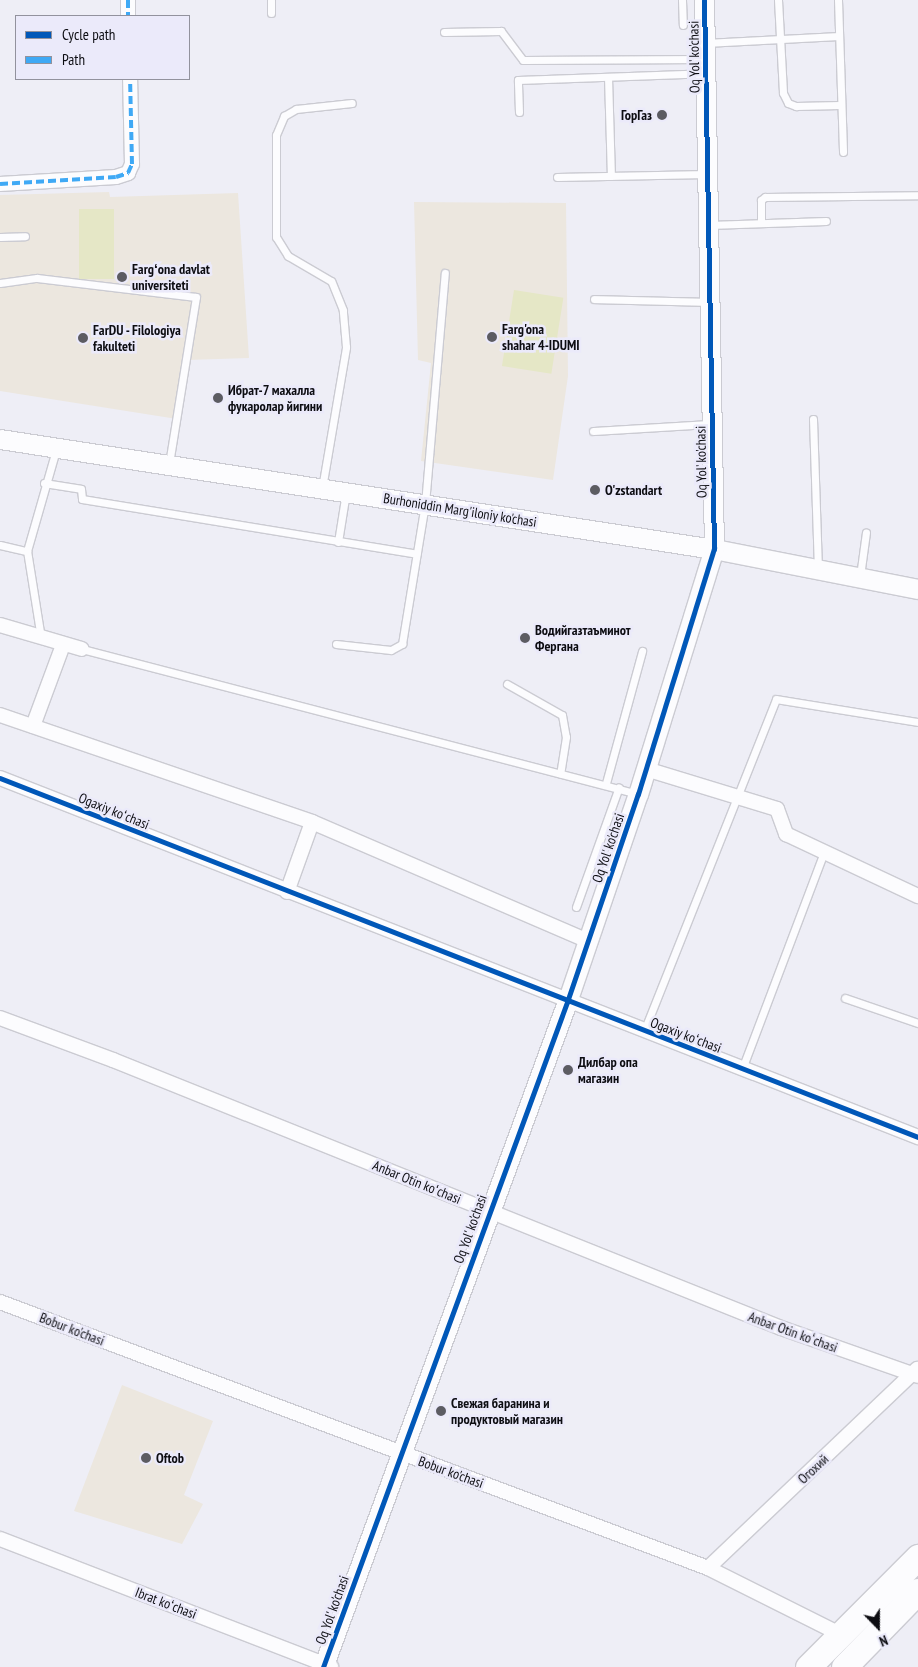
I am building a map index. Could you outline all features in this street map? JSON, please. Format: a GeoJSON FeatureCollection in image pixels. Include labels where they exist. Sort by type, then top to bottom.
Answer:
{"type":"FeatureCollection","features":[{"type":"Feature","properties":{"kind":"highway"},"geometry":{"type":"LineString","coordinates":[[808,1667],[918,1557]]}},
{"type":"Feature","properties":{"kind":"highway"},"geometry":{"type":"LineString","coordinates":[[844,1667],[918,1591]]}},
{"type":"Feature","properties":{"kind":"street"},"geometry":{"type":"LineString","coordinates":[[128,0],[128,15]]}},
{"type":"Feature","properties":{"kind":"street","name":"Oq Yol' ko'chasi"},"geometry":{"type":"LineString","coordinates":[[326,1666],[400,1453],[567,1002],[638,794],[714,549],[704,0]]}},
{"type":"Feature","properties":{"kind":"street"},"geometry":{"type":"LineString","coordinates":[[0,184],[116,177],[128,173],[132,164],[130,80]]}},
{"type":"Feature","properties":{"kind":"street","name":"Burhoniddin Marg'iloniy ko'chasi"},"geometry":{"type":"LineString","coordinates":[[0,439],[714,549],[918,589]]}},
{"type":"Feature","properties":{"kind":"street"},"geometry":{"type":"LineString","coordinates":[[0,625],[82,649]]}},
{"type":"Feature","properties":{"kind":"street"},"geometry":{"type":"LineString","coordinates":[[33,726],[63,645]]}},
{"type":"Feature","properties":{"kind":"street"},"geometry":{"type":"LineString","coordinates":[[0,715],[312,822],[588,941]]}},
{"type":"Feature","properties":{"kind":"street"},"geometry":{"type":"LineString","coordinates":[[646,769],[777,809],[786,834],[918,896]]}},
{"type":"Feature","properties":{"kind":"street","name":"Ogaxiy koʻchasi"},"geometry":{"type":"LineString","coordinates":[[0,778],[567,1002],[918,1138]]}},
{"type":"Feature","properties":{"kind":"street"},"geometry":{"type":"LineString","coordinates":[[287,892],[312,822]]}},
{"type":"Feature","properties":{"kind":"street","name":"Anbar Otin koʻchasi"},"geometry":{"type":"LineString","coordinates":[[0,1018],[489,1210],[781,1328],[916,1373]]}},
{"type":"Feature","properties":{"kind":"street","name":"Bobur ko'chasi"},"geometry":{"type":"LineString","coordinates":[[0,1302],[708,1568],[840,1634]]}},
{"type":"Feature","properties":{"kind":"street","name":"Огохий"},"geometry":{"type":"LineString","coordinates":[[708,1568],[916,1373]]}},
{"type":"Feature","properties":{"kind":"street","name":"Ibrat koʻchasi"},"geometry":{"type":"LineString","coordinates":[[0,1539],[326,1666]]}},
{"type":"Feature","properties":{"kind":"lane"},"geometry":{"type":"LineString","coordinates":[[271,0],[271,13]]}},
{"type":"Feature","properties":{"kind":"lane"},"geometry":{"type":"LineString","coordinates":[[682,0],[683,25]]}},
{"type":"Feature","properties":{"kind":"lane"},"geometry":{"type":"LineString","coordinates":[[778,0],[783,93],[788,103],[796,106],[840,105]]}},
{"type":"Feature","properties":{"kind":"lane"},"geometry":{"type":"LineString","coordinates":[[838,0],[843,152]]}},
{"type":"Feature","properties":{"kind":"lane"},"geometry":{"type":"LineString","coordinates":[[444,32],[501,31],[523,60],[705,58]]}},
{"type":"Feature","properties":{"kind":"lane"},"geometry":{"type":"LineString","coordinates":[[519,112],[518,80],[608,77],[705,58],[779,39],[839,36]]}},
{"type":"Feature","properties":{"kind":"lane"},"geometry":{"type":"LineString","coordinates":[[608,77],[611,176]]}},
{"type":"Feature","properties":{"kind":"lane"},"geometry":{"type":"LineString","coordinates":[[322,488],[346,347],[343,310],[330,281],[288,256],[276,236],[276,135],[284,116],[296,109],[352,103]]}},
{"type":"Feature","properties":{"kind":"lane"},"geometry":{"type":"LineString","coordinates":[[557,177],[707,174]]}},
{"type":"Feature","properties":{"kind":"lane"},"geometry":{"type":"LineString","coordinates":[[761,222],[761,200],[766,197],[918,195]]}},
{"type":"Feature","properties":{"kind":"lane"},"geometry":{"type":"LineString","coordinates":[[708,225],[826,221]]}},
{"type":"Feature","properties":{"kind":"lane"},"geometry":{"type":"LineString","coordinates":[[0,238],[24,236]]}},
{"type":"Feature","properties":{"kind":"lane"},"geometry":{"type":"LineString","coordinates":[[336,644],[391,650],[402,644],[425,504],[445,273]]}},
{"type":"Feature","properties":{"kind":"lane"},"geometry":{"type":"LineString","coordinates":[[0,283],[37,278],[196,297],[169,464]]}},
{"type":"Feature","properties":{"kind":"lane"},"geometry":{"type":"LineString","coordinates":[[594,299],[709,302]]}},
{"type":"Feature","properties":{"kind":"lane"},"geometry":{"type":"LineString","coordinates":[[813,419],[818,569]]}},
{"type":"Feature","properties":{"kind":"lane"},"geometry":{"type":"LineString","coordinates":[[593,430],[712,424]]}},
{"type":"Feature","properties":{"kind":"lane"},"geometry":{"type":"LineString","coordinates":[[41,638],[27,551],[44,483],[57,447]]}},
{"type":"Feature","properties":{"kind":"lane"},"geometry":{"type":"LineString","coordinates":[[44,483],[81,490],[82,499],[417,554]]}},
{"type":"Feature","properties":{"kind":"lane"},"geometry":{"type":"LineString","coordinates":[[338,542],[346,492]]}},
{"type":"Feature","properties":{"kind":"lane"},"geometry":{"type":"LineString","coordinates":[[860,577],[866,532]]}},
{"type":"Feature","properties":{"kind":"lane"},"geometry":{"type":"LineString","coordinates":[[0,545],[27,551]]}},
{"type":"Feature","properties":{"kind":"lane"},"geometry":{"type":"LineString","coordinates":[[82,649],[560,774],[606,783],[638,794]]}},
{"type":"Feature","properties":{"kind":"lane"},"geometry":{"type":"LineString","coordinates":[[606,783],[642,651]]}},
{"type":"Feature","properties":{"kind":"lane"},"geometry":{"type":"LineString","coordinates":[[507,684],[562,715],[566,737],[560,774]]}},
{"type":"Feature","properties":{"kind":"lane"},"geometry":{"type":"LineString","coordinates":[[644,1031],[776,699],[918,722]]}},
{"type":"Feature","properties":{"kind":"lane"},"geometry":{"type":"LineString","coordinates":[[576,907],[618,787]]}},
{"type":"Feature","properties":{"kind":"lane"},"geometry":{"type":"LineString","coordinates":[[742,1069],[824,852]]}},
{"type":"Feature","properties":{"kind":"lane"},"geometry":{"type":"LineString","coordinates":[[845,998],[918,1023]]}},
{"type":"Feature","properties":{"kind":"shaded area","name":"Fargʻona davlat universiteti"},"geometry":{"type":"Polygon","coordinates":[[[109,192],[110,197],[238,193],[249,358],[187,360],[177,419],[0,391],[0,195],[109,192]]]}},
{"type":"Feature","properties":{"kind":"shaded area","name":"Farg'ona shahar 4-IDUMI"},"geometry":{"type":"Polygon","coordinates":[[[414,202],[566,203],[568,376],[553,480],[421,461],[431,363],[418,360],[414,202]]]}},
{"type":"Feature","properties":{"kind":"shaded area","name":"Oftob"},"geometry":{"type":"Polygon","coordinates":[[[122,1385],[213,1421],[184,1495],[203,1504],[182,1544],[74,1511],[122,1385]]]}},
{"type":"Feature","properties":{"kind":"green space"},"geometry":{"type":"Polygon","coordinates":[[[79,209],[114,209],[114,279],[79,279],[79,209]]]}},
{"type":"Feature","properties":{"kind":"green space"},"geometry":{"type":"Polygon","coordinates":[[[514,290],[563,298],[551,374],[502,366],[514,290]]]}},
{"type":"Feature","properties":{"kind":"marked path"},"geometry":{"type":"LineString","coordinates":[[128,0],[128,15]]}},
{"type":"Feature","properties":{"kind":"marked path"},"geometry":{"type":"LineString","coordinates":[[0,184],[116,177],[128,173],[132,164],[130,80]]}},
{"type":"Feature","properties":{"kind":"cycle path"},"geometry":{"type":"LineString","coordinates":[[323,1667],[567,1002],[638,794],[714,549],[704,0]]}},
{"type":"Feature","properties":{"kind":"cycle path"},"geometry":{"type":"LineString","coordinates":[[0,778],[918,1137]]}},
{"type":"Feature","properties":{"kind":"place","name":"ГорГаз"},"geometry":{"type":"Point","coordinates":[662,115]}},
{"type":"Feature","properties":{"kind":"place","name":"Fargʻona davlat universiteti"},"geometry":{"type":"Point","coordinates":[122,277]}},
{"type":"Feature","properties":{"kind":"place","name":"Farg'ona shahar 4-IDUMI"},"geometry":{"type":"Point","coordinates":[492,337]}},
{"type":"Feature","properties":{"kind":"place","name":"FarDU - Filologiya fakulteti"},"geometry":{"type":"Point","coordinates":[83,338]}},
{"type":"Feature","properties":{"kind":"place","name":"Ибрат-7 махалла фукаролар йигини"},"geometry":{"type":"Point","coordinates":[218,398]}},
{"type":"Feature","properties":{"kind":"place","name":"O'zstandart"},"geometry":{"type":"Point","coordinates":[595,490]}},
{"type":"Feature","properties":{"kind":"place","name":"Водийгазтаъминот Фергана"},"geometry":{"type":"Point","coordinates":[525,638]}},
{"type":"Feature","properties":{"kind":"place","name":"Дилбар опа магазин"},"geometry":{"type":"Point","coordinates":[568,1070]}},
{"type":"Feature","properties":{"kind":"place","name":"Свежая баранина и продуктовый магазин"},"geometry":{"type":"Point","coordinates":[441,1411]}},
{"type":"Feature","properties":{"kind":"place","name":"Oftob"},"geometry":{"type":"Point","coordinates":[146,1458]}}]}
